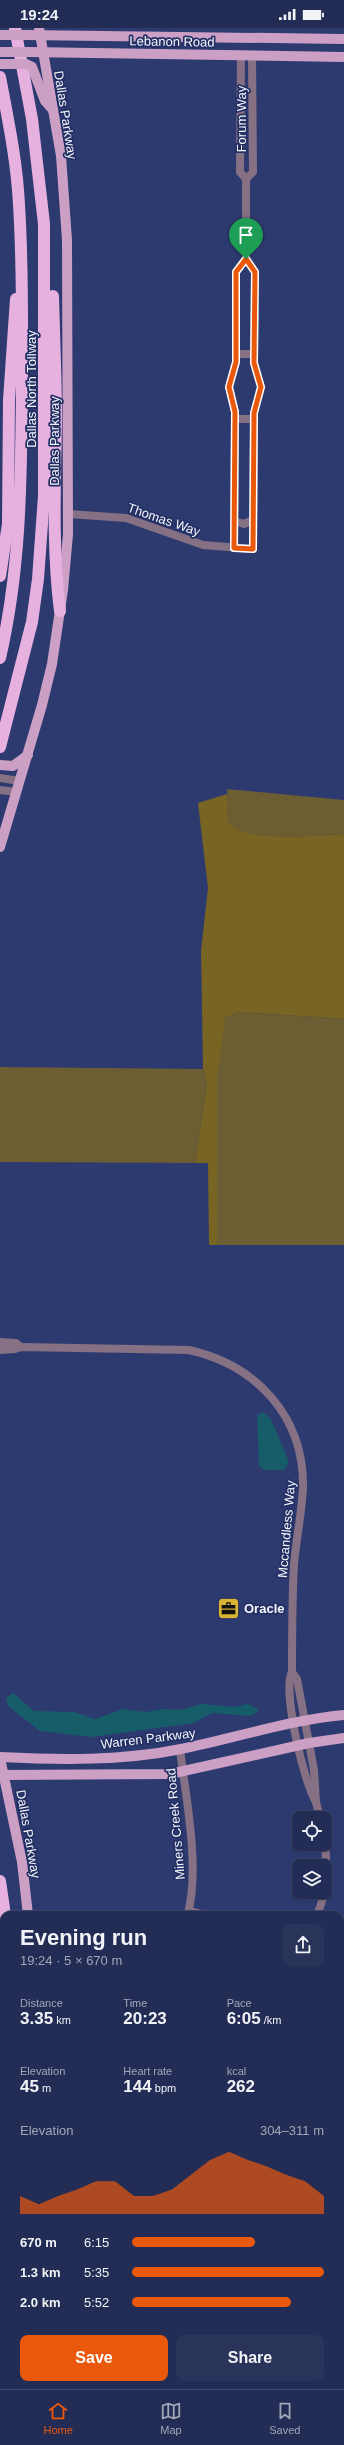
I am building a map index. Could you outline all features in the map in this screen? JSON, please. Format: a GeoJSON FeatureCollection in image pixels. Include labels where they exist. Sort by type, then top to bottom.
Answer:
{"type":"FeatureCollection","features":[{"type":"Feature","properties":{"kind":"highway","name":"Dallas North Tollway"},"geometry":{"type":"LineString","coordinates":[[1,745],[32,622],[42,537],[44,488],[44,224],[32,119],[15,28]]}},
{"type":"Feature","properties":{"kind":"highway","name":"Dallas North Tollway"},"geometry":{"type":"LineString","coordinates":[[0,76],[19,204],[22,280],[21,496],[19,540],[9,618],[0,658]]}},
{"type":"Feature","properties":{"kind":"highway"},"geometry":{"type":"LineString","coordinates":[[44,224],[52,267],[56,390],[55,546],[60,611]]}},
{"type":"Feature","properties":{"kind":"highway"},"geometry":{"type":"LineString","coordinates":[[0,576],[8,524],[9,400],[14,305],[22,280]]}},
{"type":"Feature","properties":{"kind":"highway"},"geometry":{"type":"LineString","coordinates":[[0,1881],[4,1911]]}},
{"type":"Feature","properties":{"kind":"main road","name":"Lebanon Road"},"geometry":{"type":"LineString","coordinates":[[0,35],[26,35],[40,31],[247,38],[344,39]]}},
{"type":"Feature","properties":{"kind":"main road","name":"Dallas Parkway"},"geometry":{"type":"LineString","coordinates":[[0,847],[28,755],[52,664],[66,562],[68,514],[67,240],[61,156],[40,31]]}},
{"type":"Feature","properties":{"kind":"main road"},"geometry":{"type":"LineString","coordinates":[[241,55],[247,38]]}},
{"type":"Feature","properties":{"kind":"main road"},"geometry":{"type":"LineString","coordinates":[[247,38],[252,56]]}},
{"type":"Feature","properties":{"kind":"main road","name":"Lebanon Road"},"geometry":{"type":"LineString","coordinates":[[0,52],[241,55],[344,58]]}},
{"type":"Feature","properties":{"kind":"main road"},"geometry":{"type":"LineString","coordinates":[[0,64],[26,64],[32,67],[45,101],[53,110]]}},
{"type":"Feature","properties":{"kind":"main road"},"geometry":{"type":"LineString","coordinates":[[0,766],[13,766],[28,755]]}},
{"type":"Feature","properties":{"kind":"main road"},"geometry":{"type":"LineString","coordinates":[[0,816],[6,826]]}},
{"type":"Feature","properties":{"kind":"main road","name":"Warren Parkway"},"geometry":{"type":"LineString","coordinates":[[0,1758],[74,1758],[180,1750],[293,1723],[344,1715]]}},
{"type":"Feature","properties":{"kind":"main road"},"geometry":{"type":"LineString","coordinates":[[2,1775],[126,1776],[182,1772],[309,1743],[344,1738]]}},
{"type":"Feature","properties":{"kind":"main road","name":"Dallas Parkway"},"geometry":{"type":"LineString","coordinates":[[0,1758],[2,1775],[10,1802],[22,1862],[28,1911]]}},
{"type":"Feature","properties":{"kind":"main road"},"geometry":{"type":"LineString","coordinates":[[0,1794],[10,1802]]}},
{"type":"Feature","properties":{"kind":"street","name":"Forum Way"},"geometry":{"type":"LineString","coordinates":[[241,55],[240,172],[246,179],[246,258],[255,272],[254,365],[261,388],[254,420],[253,549]]}},
{"type":"Feature","properties":{"kind":"street","name":"Forum Way"},"geometry":{"type":"LineString","coordinates":[[246,179],[253,172],[252,56]]}},
{"type":"Feature","properties":{"kind":"street"},"geometry":{"type":"LineString","coordinates":[[234,548],[235,419],[229,387],[235,365],[236,354],[236,272],[246,258]]}},
{"type":"Feature","properties":{"kind":"street"},"geometry":{"type":"LineString","coordinates":[[236,354],[254,354]]}},
{"type":"Feature","properties":{"kind":"street"},"geometry":{"type":"LineString","coordinates":[[235,419],[254,420]]}},
{"type":"Feature","properties":{"kind":"street","name":"Thomas Way"},"geometry":{"type":"LineString","coordinates":[[68,514],[126,518],[193,542],[234,548],[253,549]]}},
{"type":"Feature","properties":{"kind":"street"},"geometry":{"type":"LineString","coordinates":[[234,521],[244,524],[253,520]]}},
{"type":"Feature","properties":{"kind":"street"},"geometry":{"type":"LineString","coordinates":[[0,778],[20,781]]}},
{"type":"Feature","properties":{"kind":"street"},"geometry":{"type":"LineString","coordinates":[[0,790],[16,792]]}},
{"type":"Feature","properties":{"kind":"street","name":"Mccandless Way"},"geometry":{"type":"LineString","coordinates":[[0,1342],[16,1343],[21,1346]]}},
{"type":"Feature","properties":{"kind":"street","name":"Mccandless Way"},"geometry":{"type":"LineString","coordinates":[[0,1350],[15,1349],[21,1346],[189,1350],[208,1354],[237,1367],[269,1393],[296,1437],[302,1473],[301,1509],[294,1564],[292,1672],[288,1679],[293,1723],[309,1792],[316,1802]]}},
{"type":"Feature","properties":{"kind":"street","name":"Mccandless Way"},"geometry":{"type":"LineString","coordinates":[[292,1672],[297,1679],[309,1743],[317,1790],[316,1802]]}},
{"type":"Feature","properties":{"kind":"street","name":"Miners Creek Road"},"geometry":{"type":"LineString","coordinates":[[180,1750],[190,1841],[193,1897],[200,1911]]}},
{"type":"Feature","properties":{"kind":"street"},"geometry":{"type":"LineString","coordinates":[[316,1802],[318,1811]]}},
{"type":"Feature","properties":{"kind":"street"},"geometry":{"type":"LineString","coordinates":[[319,1911],[326,1893],[328,1881],[326,1851]]}},
{"type":"Feature","properties":{"kind":"street","name":"Miners Creek Road"},"geometry":{"type":"LineString","coordinates":[[187,1911],[193,1897]]}},
{"type":"Feature","properties":{"kind":"shaded area"},"geometry":{"type":"Polygon","coordinates":[[[227,789],[344,800],[344,834],[283,837],[250,834],[238,830],[228,820],[227,789]]]}},
{"type":"Feature","properties":{"kind":"shaded area"},"geometry":{"type":"Polygon","coordinates":[[[227,794],[229,821],[236,828],[248,833],[282,836],[344,834],[344,1019],[238,1012],[225,1018],[217,1081],[217,1245],[209,1245],[208,1163],[195,1163],[207,1084],[203,1069],[201,950],[208,888],[198,803],[227,794]]]}},
{"type":"Feature","properties":{"kind":"shaded area"},"geometry":{"type":"Polygon","coordinates":[[[238,1012],[344,1019],[344,1245],[217,1245],[217,1081],[221,1034],[225,1018],[238,1012]]]}},
{"type":"Feature","properties":{"kind":"shaded area"},"geometry":{"type":"Polygon","coordinates":[[[0,1067],[203,1069],[207,1084],[195,1163],[0,1162],[0,1067]]]}},
{"type":"Feature","properties":{"kind":"shaded area"},"geometry":{"type":"Polygon","coordinates":[[[263,1412],[271,1419],[289,1462],[284,1470],[264,1470],[259,1466],[257,1415],[263,1412]]]}},
{"type":"Feature","properties":{"kind":"shaded area"},"geometry":{"type":"Polygon","coordinates":[[[13,1693],[34,1711],[74,1712],[95,1719],[123,1709],[146,1712],[162,1709],[179,1710],[202,1704],[234,1707],[248,1704],[259,1710],[251,1716],[212,1713],[194,1723],[91,1737],[40,1731],[8,1706],[6,1698],[13,1693]]]}},
{"type":"Feature","properties":{"kind":"place","name":"Oracle"},"geometry":{"type":"Point","coordinates":[228,1608]}},
{"type":"Feature","properties":{"kind":"route"},"geometry":{"type":"LineString","coordinates":[[246,259],[255,272],[254,363],[259,375],[261,387],[260,397],[254,413],[253,549],[234,548],[235,409],[229,394],[230,377],[236,362],[236,272],[244,263],[246,259]]}}]}
